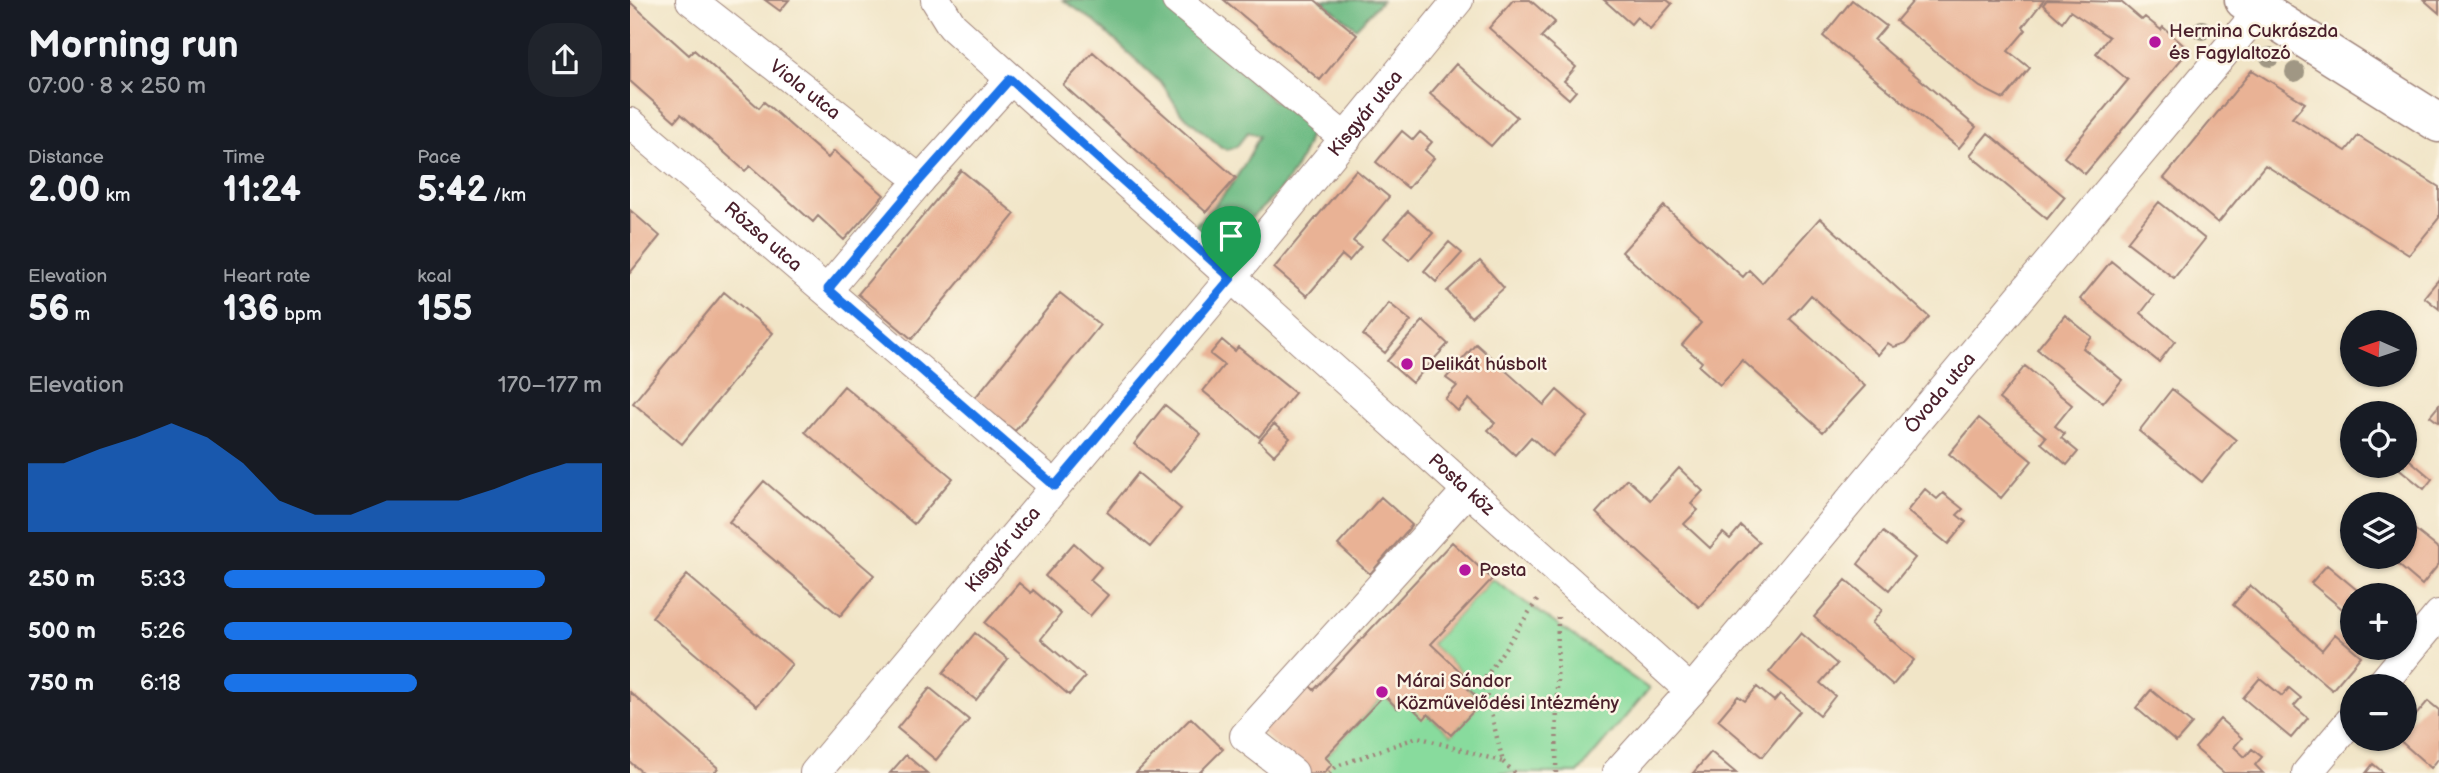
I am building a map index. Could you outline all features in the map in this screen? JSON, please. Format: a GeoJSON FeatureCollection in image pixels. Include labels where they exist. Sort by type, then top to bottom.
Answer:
{"type":"FeatureCollection","features":[{"type":"Feature","properties":{"kind":"main road"},"geometry":{"type":"LineString","coordinates":[[2252,5],[2439,123]]}},
{"type":"Feature","properties":{"kind":"street","name":"Viola utca"},"geometry":{"type":"LineString","coordinates":[[691,0],[920,180]]}},
{"type":"Feature","properties":{"kind":"street","name":"Posta köz"},"geometry":{"type":"LineString","coordinates":[[936,0],[952,26],[1691,691]]}},
{"type":"Feature","properties":{"kind":"street"},"geometry":{"type":"LineString","coordinates":[[1177,0],[1346,139]]}},
{"type":"Feature","properties":{"kind":"street","name":"Kisgyár utca"},"geometry":{"type":"LineString","coordinates":[[815,773],[1346,139],[1450,3]]}},
{"type":"Feature","properties":{"kind":"street","name":"Óvoda utca"},"geometry":{"type":"LineString","coordinates":[[1617,773],[1691,691],[2252,5]]}},
{"type":"Feature","properties":{"kind":"street"},"geometry":{"type":"LineString","coordinates":[[828,289],[1010,79]]}},
{"type":"Feature","properties":{"kind":"street","name":"Rózsa utca"},"geometry":{"type":"LineString","coordinates":[[630,123],[828,289],[1055,486]]}},
{"type":"Feature","properties":{"kind":"street"},"geometry":{"type":"LineString","coordinates":[[1293,773],[1245,736],[1467,491]]}},
{"type":"Feature","properties":{"kind":"street"},"geometry":{"type":"LineString","coordinates":[[2390,674],[2439,615]]}},
{"type":"Feature","properties":{"kind":"street"},"geometry":{"type":"LineString","coordinates":[[2307,773],[2340,733]]}},
{"type":"Feature","properties":{"kind":"path"},"geometry":{"type":"LineString","coordinates":[[1503,762],[1483,681],[1558,569]]}},
{"type":"Feature","properties":{"kind":"path"},"geometry":{"type":"LineString","coordinates":[[1556,773],[1558,569]]}},
{"type":"Feature","properties":{"kind":"path"},"geometry":{"type":"LineString","coordinates":[[1329,773],[1337,766],[1418,737],[1503,762],[1515,773]]}},
{"type":"Feature","properties":{"kind":"green space"},"geometry":{"type":"Polygon","coordinates":[[[1063,0],[1164,0],[1272,100],[1296,109],[1311,128],[1297,165],[1276,194],[1219,245],[1193,227],[1231,185],[1259,136],[1248,132],[1237,146],[1228,150],[1221,147],[1181,113],[1163,85],[1094,21],[1063,0]]]}},
{"type":"Feature","properties":{"kind":"green space"},"geometry":{"type":"Polygon","coordinates":[[[1321,0],[1382,0],[1356,28],[1321,0]]]}},
{"type":"Feature","properties":{"kind":"green space"},"geometry":{"type":"Polygon","coordinates":[[[1492,579],[1649,689],[1578,773],[1324,773],[1325,757],[1384,695],[1397,708],[1404,700],[1428,714],[1451,735],[1481,702],[1459,680],[1464,675],[1431,644],[1492,579]]]}},
{"type":"Feature","properties":{"kind":"building"},"geometry":{"type":"Polygon","coordinates":[[[765,0],[789,0],[780,11],[765,0]]]}},
{"type":"Feature","properties":{"kind":"building"},"geometry":{"type":"Polygon","coordinates":[[[1224,0],[1315,0],[1357,35],[1320,80],[1224,0]]]}},
{"type":"Feature","properties":{"kind":"building"},"geometry":{"type":"Polygon","coordinates":[[[1513,0],[1530,0],[1555,22],[1541,37],[1576,67],[1564,81],[1576,91],[1569,99],[1489,28],[1513,0]]]}},
{"type":"Feature","properties":{"kind":"building"},"geometry":{"type":"Polygon","coordinates":[[[1604,0],[1667,0],[1672,4],[1650,29],[1637,17],[1631,24],[1604,0]]]}},
{"type":"Feature","properties":{"kind":"building"},"geometry":{"type":"Polygon","coordinates":[[[1852,0],[1886,26],[1874,40],[1976,127],[1959,148],[1823,36],[1852,0]]]}},
{"type":"Feature","properties":{"kind":"building"},"geometry":{"type":"Polygon","coordinates":[[[1914,0],[2044,0],[2023,27],[2026,30],[2008,51],[2030,68],[2004,99],[1980,87],[1896,21],[1914,0]]]}},
{"type":"Feature","properties":{"kind":"building"},"geometry":{"type":"Polygon","coordinates":[[[2047,0],[2121,2],[2142,20],[2145,17],[2161,30],[2163,27],[2189,50],[2085,174],[2064,157],[2128,80],[2096,53],[2109,37],[2070,11],[2062,22],[2043,5],[2047,0]]]}},
{"type":"Feature","properties":{"kind":"building"},"geometry":{"type":"Polygon","coordinates":[[[2424,0],[2439,0],[2439,13],[2424,0]]]}},
{"type":"Feature","properties":{"kind":"building"},"geometry":{"type":"Polygon","coordinates":[[[630,2],[689,55],[694,50],[759,108],[764,102],[828,158],[834,151],[884,195],[844,240],[818,216],[813,222],[750,166],[745,171],[681,114],[675,121],[630,81],[630,2]]]}},
{"type":"Feature","properties":{"kind":"building"},"geometry":{"type":"Polygon","coordinates":[[[1093,52],[1236,178],[1206,212],[1063,85],[1093,52]]]}},
{"type":"Feature","properties":{"kind":"building"},"geometry":{"type":"Polygon","coordinates":[[[1456,64],[1517,117],[1491,146],[1430,94],[1456,64]]]}},
{"type":"Feature","properties":{"kind":"building"},"geometry":{"type":"Polygon","coordinates":[[[2252,70],[2305,103],[2292,118],[2346,151],[2358,136],[2439,187],[2439,218],[2409,255],[2265,165],[2218,223],[2164,178],[2252,70]]]}},
{"type":"Feature","properties":{"kind":"building"},"geometry":{"type":"Polygon","coordinates":[[[1402,131],[1413,140],[1420,132],[1432,142],[1425,150],[1434,158],[1408,188],[1376,162],[1402,131]]]}},
{"type":"Feature","properties":{"kind":"building"},"geometry":{"type":"Polygon","coordinates":[[[1988,133],[2065,197],[2047,219],[1970,155],[1988,133]]]}},
{"type":"Feature","properties":{"kind":"building"},"geometry":{"type":"Polygon","coordinates":[[[961,170],[1015,214],[912,339],[858,294],[961,170]]]}},
{"type":"Feature","properties":{"kind":"building"},"geometry":{"type":"Polygon","coordinates":[[[1356,170],[1389,197],[1353,241],[1361,247],[1349,261],[1342,255],[1307,296],[1274,268],[1356,170]]]}},
{"type":"Feature","properties":{"kind":"building"},"geometry":{"type":"Polygon","coordinates":[[[2159,202],[2205,239],[2174,278],[2127,242],[2159,202]]]}},
{"type":"Feature","properties":{"kind":"building"},"geometry":{"type":"Polygon","coordinates":[[[1664,206],[1743,277],[1749,270],[1762,283],[1820,218],[1929,317],[1906,343],[1894,347],[1888,343],[1878,355],[1811,295],[1790,319],[1865,386],[1823,432],[1742,360],[1720,385],[1699,366],[1702,362],[1682,345],[1701,323],[1622,252],[1664,206]]]}},
{"type":"Feature","properties":{"kind":"building"},"geometry":{"type":"Polygon","coordinates":[[[630,210],[660,236],[630,273],[630,210]]]}},
{"type":"Feature","properties":{"kind":"building"},"geometry":{"type":"Polygon","coordinates":[[[1408,211],[1433,233],[1409,260],[1384,238],[1408,211]]]}},
{"type":"Feature","properties":{"kind":"building"},"geometry":{"type":"Polygon","coordinates":[[[1449,242],[1462,253],[1436,282],[1424,271],[1449,242]]]}},
{"type":"Feature","properties":{"kind":"building"},"geometry":{"type":"Polygon","coordinates":[[[1480,261],[1504,288],[1471,317],[1447,291],[1480,261]]]}},
{"type":"Feature","properties":{"kind":"building"},"geometry":{"type":"Polygon","coordinates":[[[2111,261],[2154,296],[2141,313],[2175,341],[2159,362],[2080,299],[2111,261]]]}},
{"type":"Feature","properties":{"kind":"building"},"geometry":{"type":"Polygon","coordinates":[[[2439,279],[2439,309],[2424,297],[2439,279]]]}},
{"type":"Feature","properties":{"kind":"building"},"geometry":{"type":"Polygon","coordinates":[[[724,292],[773,333],[682,444],[633,403],[724,292]]]}},
{"type":"Feature","properties":{"kind":"building"},"geometry":{"type":"Polygon","coordinates":[[[1060,293],[1100,325],[1015,431],[974,399],[1060,293]]]}},
{"type":"Feature","properties":{"kind":"building"},"geometry":{"type":"Polygon","coordinates":[[[1389,303],[1411,321],[1385,353],[1363,335],[1389,303]]]}},
{"type":"Feature","properties":{"kind":"building"},"geometry":{"type":"Polygon","coordinates":[[[2065,315],[2092,337],[2083,348],[2122,380],[2103,403],[2037,349],[2065,315]]]}},
{"type":"Feature","properties":{"kind":"building"},"geometry":{"type":"Polygon","coordinates":[[[1423,321],[1448,344],[1412,383],[1387,361],[1423,321]]]}},
{"type":"Feature","properties":{"kind":"building"},"geometry":{"type":"Polygon","coordinates":[[[1222,340],[1235,351],[1238,347],[1295,393],[1259,437],[1203,391],[1224,365],[1210,354],[1222,340]]]}},
{"type":"Feature","properties":{"kind":"building"},"geometry":{"type":"Polygon","coordinates":[[[1476,344],[1544,405],[1557,390],[1588,417],[1552,456],[1531,437],[1515,455],[1488,430],[1495,423],[1469,399],[1458,411],[1445,399],[1457,386],[1446,378],[1476,344]]]}},
{"type":"Feature","properties":{"kind":"building"},"geometry":{"type":"Polygon","coordinates":[[[2025,366],[2072,405],[2055,426],[2065,434],[2061,438],[2078,452],[2067,465],[2041,443],[2046,437],[1999,399],[2025,366]]]}},
{"type":"Feature","properties":{"kind":"building"},"geometry":{"type":"Polygon","coordinates":[[[844,386],[953,478],[914,524],[805,432],[844,386]]]}},
{"type":"Feature","properties":{"kind":"building"},"geometry":{"type":"Polygon","coordinates":[[[2172,389],[2236,440],[2202,482],[2139,431],[2172,389]]]}},
{"type":"Feature","properties":{"kind":"building"},"geometry":{"type":"Polygon","coordinates":[[[1165,405],[1201,434],[1170,472],[1134,444],[1165,405]]]}},
{"type":"Feature","properties":{"kind":"building"},"geometry":{"type":"Polygon","coordinates":[[[2439,405],[2439,423],[2430,416],[2439,405]]]}},
{"type":"Feature","properties":{"kind":"building"},"geometry":{"type":"Polygon","coordinates":[[[1979,418],[2032,461],[2001,498],[1949,454],[1979,418]]]}},
{"type":"Feature","properties":{"kind":"building"},"geometry":{"type":"Polygon","coordinates":[[[1274,424],[1290,438],[1274,455],[1259,441],[1274,424]]]}},
{"type":"Feature","properties":{"kind":"building"},"geometry":{"type":"Polygon","coordinates":[[[2417,466],[2432,479],[2424,489],[2411,478],[2417,478],[2417,466]]]}},
{"type":"Feature","properties":{"kind":"building"},"geometry":{"type":"Polygon","coordinates":[[[1679,468],[1703,491],[1691,504],[1698,510],[1684,524],[1710,548],[1723,533],[1730,539],[1741,526],[1759,542],[1699,607],[1596,513],[1627,479],[1650,500],[1679,468]]]}},
{"type":"Feature","properties":{"kind":"building"},"geometry":{"type":"Polygon","coordinates":[[[1138,473],[1181,509],[1150,547],[1107,512],[1138,473]]]}},
{"type":"Feature","properties":{"kind":"building"},"geometry":{"type":"Polygon","coordinates":[[[764,481],[874,575],[840,616],[729,522],[764,481]]]}},
{"type":"Feature","properties":{"kind":"building"},"geometry":{"type":"Polygon","coordinates":[[[1925,489],[1937,499],[1943,493],[1963,509],[1957,515],[1966,522],[1948,544],[1907,511],[1925,489]]]}},
{"type":"Feature","properties":{"kind":"building"},"geometry":{"type":"Polygon","coordinates":[[[1381,497],[1412,525],[1370,574],[1338,545],[1381,497]]]}},
{"type":"Feature","properties":{"kind":"building"},"geometry":{"type":"Polygon","coordinates":[[[2417,531],[2439,549],[2439,564],[2422,585],[2403,569],[2417,569],[2417,531]]]}},
{"type":"Feature","properties":{"kind":"building"},"geometry":{"type":"Polygon","coordinates":[[[1883,532],[1915,558],[1889,590],[1858,564],[1883,532]]]}},
{"type":"Feature","properties":{"kind":"building","name":"Márai Sándor Közművelődési Intézmény"},"geometry":{"type":"Polygon","coordinates":[[[1452,542],[1492,579],[1431,644],[1464,675],[1459,680],[1482,702],[1451,735],[1428,714],[1424,719],[1404,700],[1397,708],[1384,695],[1325,757],[1332,764],[1324,773],[1306,773],[1259,729],[1304,680],[1314,690],[1452,542]]]}},
{"type":"Feature","properties":{"kind":"building"},"geometry":{"type":"Polygon","coordinates":[[[1074,543],[1101,567],[1090,580],[1108,595],[1090,616],[1045,576],[1074,543]]]}},
{"type":"Feature","properties":{"kind":"building"},"geometry":{"type":"Polygon","coordinates":[[[2327,565],[2349,583],[2340,583],[2340,607],[2311,583],[2327,565]]]}},
{"type":"Feature","properties":{"kind":"building"},"geometry":{"type":"Polygon","coordinates":[[[687,575],[792,664],[757,706],[652,617],[687,575]]]}},
{"type":"Feature","properties":{"kind":"building"},"geometry":{"type":"Polygon","coordinates":[[[1846,580],[1882,610],[1872,623],[1914,660],[1893,685],[1814,617],[1846,580]]]}},
{"type":"Feature","properties":{"kind":"building"},"geometry":{"type":"Polygon","coordinates":[[[1019,583],[1031,593],[1033,590],[1061,614],[1041,639],[1085,677],[1069,695],[985,623],[1019,583]]]}},
{"type":"Feature","properties":{"kind":"building"},"geometry":{"type":"Polygon","coordinates":[[[2250,585],[2322,650],[2335,634],[2340,638],[2340,660],[2358,660],[2346,674],[2340,674],[2340,681],[2332,690],[2233,605],[2250,585]]]}},
{"type":"Feature","properties":{"kind":"building"},"geometry":{"type":"Polygon","coordinates":[[[975,633],[1008,659],[976,700],[943,673],[975,633]]]}},
{"type":"Feature","properties":{"kind":"building"},"geometry":{"type":"Polygon","coordinates":[[[1801,633],[1837,664],[1820,683],[1835,696],[1820,715],[1769,672],[1801,633]]]}},
{"type":"Feature","properties":{"kind":"building"},"geometry":{"type":"Polygon","coordinates":[[[2260,678],[2282,696],[2289,688],[2301,698],[2294,706],[2308,718],[2291,738],[2243,698],[2260,678]]]}},
{"type":"Feature","properties":{"kind":"building"},"geometry":{"type":"Polygon","coordinates":[[[1757,687],[1774,701],[1780,694],[1800,711],[1762,757],[1718,720],[1738,696],[1745,701],[1757,687]]]}},
{"type":"Feature","properties":{"kind":"building"},"geometry":{"type":"Polygon","coordinates":[[[930,688],[969,720],[936,760],[897,728],[930,688]]]}},
{"type":"Feature","properties":{"kind":"building"},"geometry":{"type":"Polygon","coordinates":[[[2151,690],[2192,724],[2176,742],[2136,708],[2151,690]]]}},
{"type":"Feature","properties":{"kind":"building"},"geometry":{"type":"Polygon","coordinates":[[[630,692],[718,768],[714,773],[643,773],[630,762],[630,692]]]}},
{"type":"Feature","properties":{"kind":"building"},"geometry":{"type":"Polygon","coordinates":[[[2428,701],[2439,710],[2439,758],[2431,768],[2412,751],[2417,751],[2417,714],[2428,701]]]}},
{"type":"Feature","properties":{"kind":"building"},"geometry":{"type":"Polygon","coordinates":[[[1191,718],[1223,749],[1199,773],[1136,773],[1191,718]]]}},
{"type":"Feature","properties":{"kind":"building"},"geometry":{"type":"Polygon","coordinates":[[[2220,719],[2242,738],[2234,747],[2245,757],[2252,749],[2262,757],[2255,765],[2263,773],[2224,773],[2195,748],[2220,719]]]}},
{"type":"Feature","properties":{"kind":"building"},"geometry":{"type":"Polygon","coordinates":[[[1711,752],[1736,773],[1693,773],[1711,752]]]}},
{"type":"Feature","properties":{"kind":"building"},"geometry":{"type":"Polygon","coordinates":[[[906,755],[927,773],[890,773],[906,755]]]}},
{"type":"Feature","properties":{"kind":"building"},"geometry":{"type":"Polygon","coordinates":[[[2373,764],[2384,773],[2366,773],[2373,764]]]}},
{"type":"Feature","properties":{"kind":"place","name":"Hermina Cukrászda és Fagylaltozó"},"geometry":{"type":"Point","coordinates":[2155,42]}},
{"type":"Feature","properties":{"kind":"place","name":"Delikát húsbolt"},"geometry":{"type":"Point","coordinates":[1407,364]}},
{"type":"Feature","properties":{"kind":"place","name":"Posta"},"geometry":{"type":"Point","coordinates":[1465,570]}},
{"type":"Feature","properties":{"kind":"place","name":"Márai Sándor Közművelődési Intézmény"},"geometry":{"type":"Point","coordinates":[1382,692]}},
{"type":"Feature","properties":{"kind":"route"},"geometry":{"type":"LineString","coordinates":[[1010,79],[1231,278],[1055,486],[828,289],[1010,79]]}}]}
